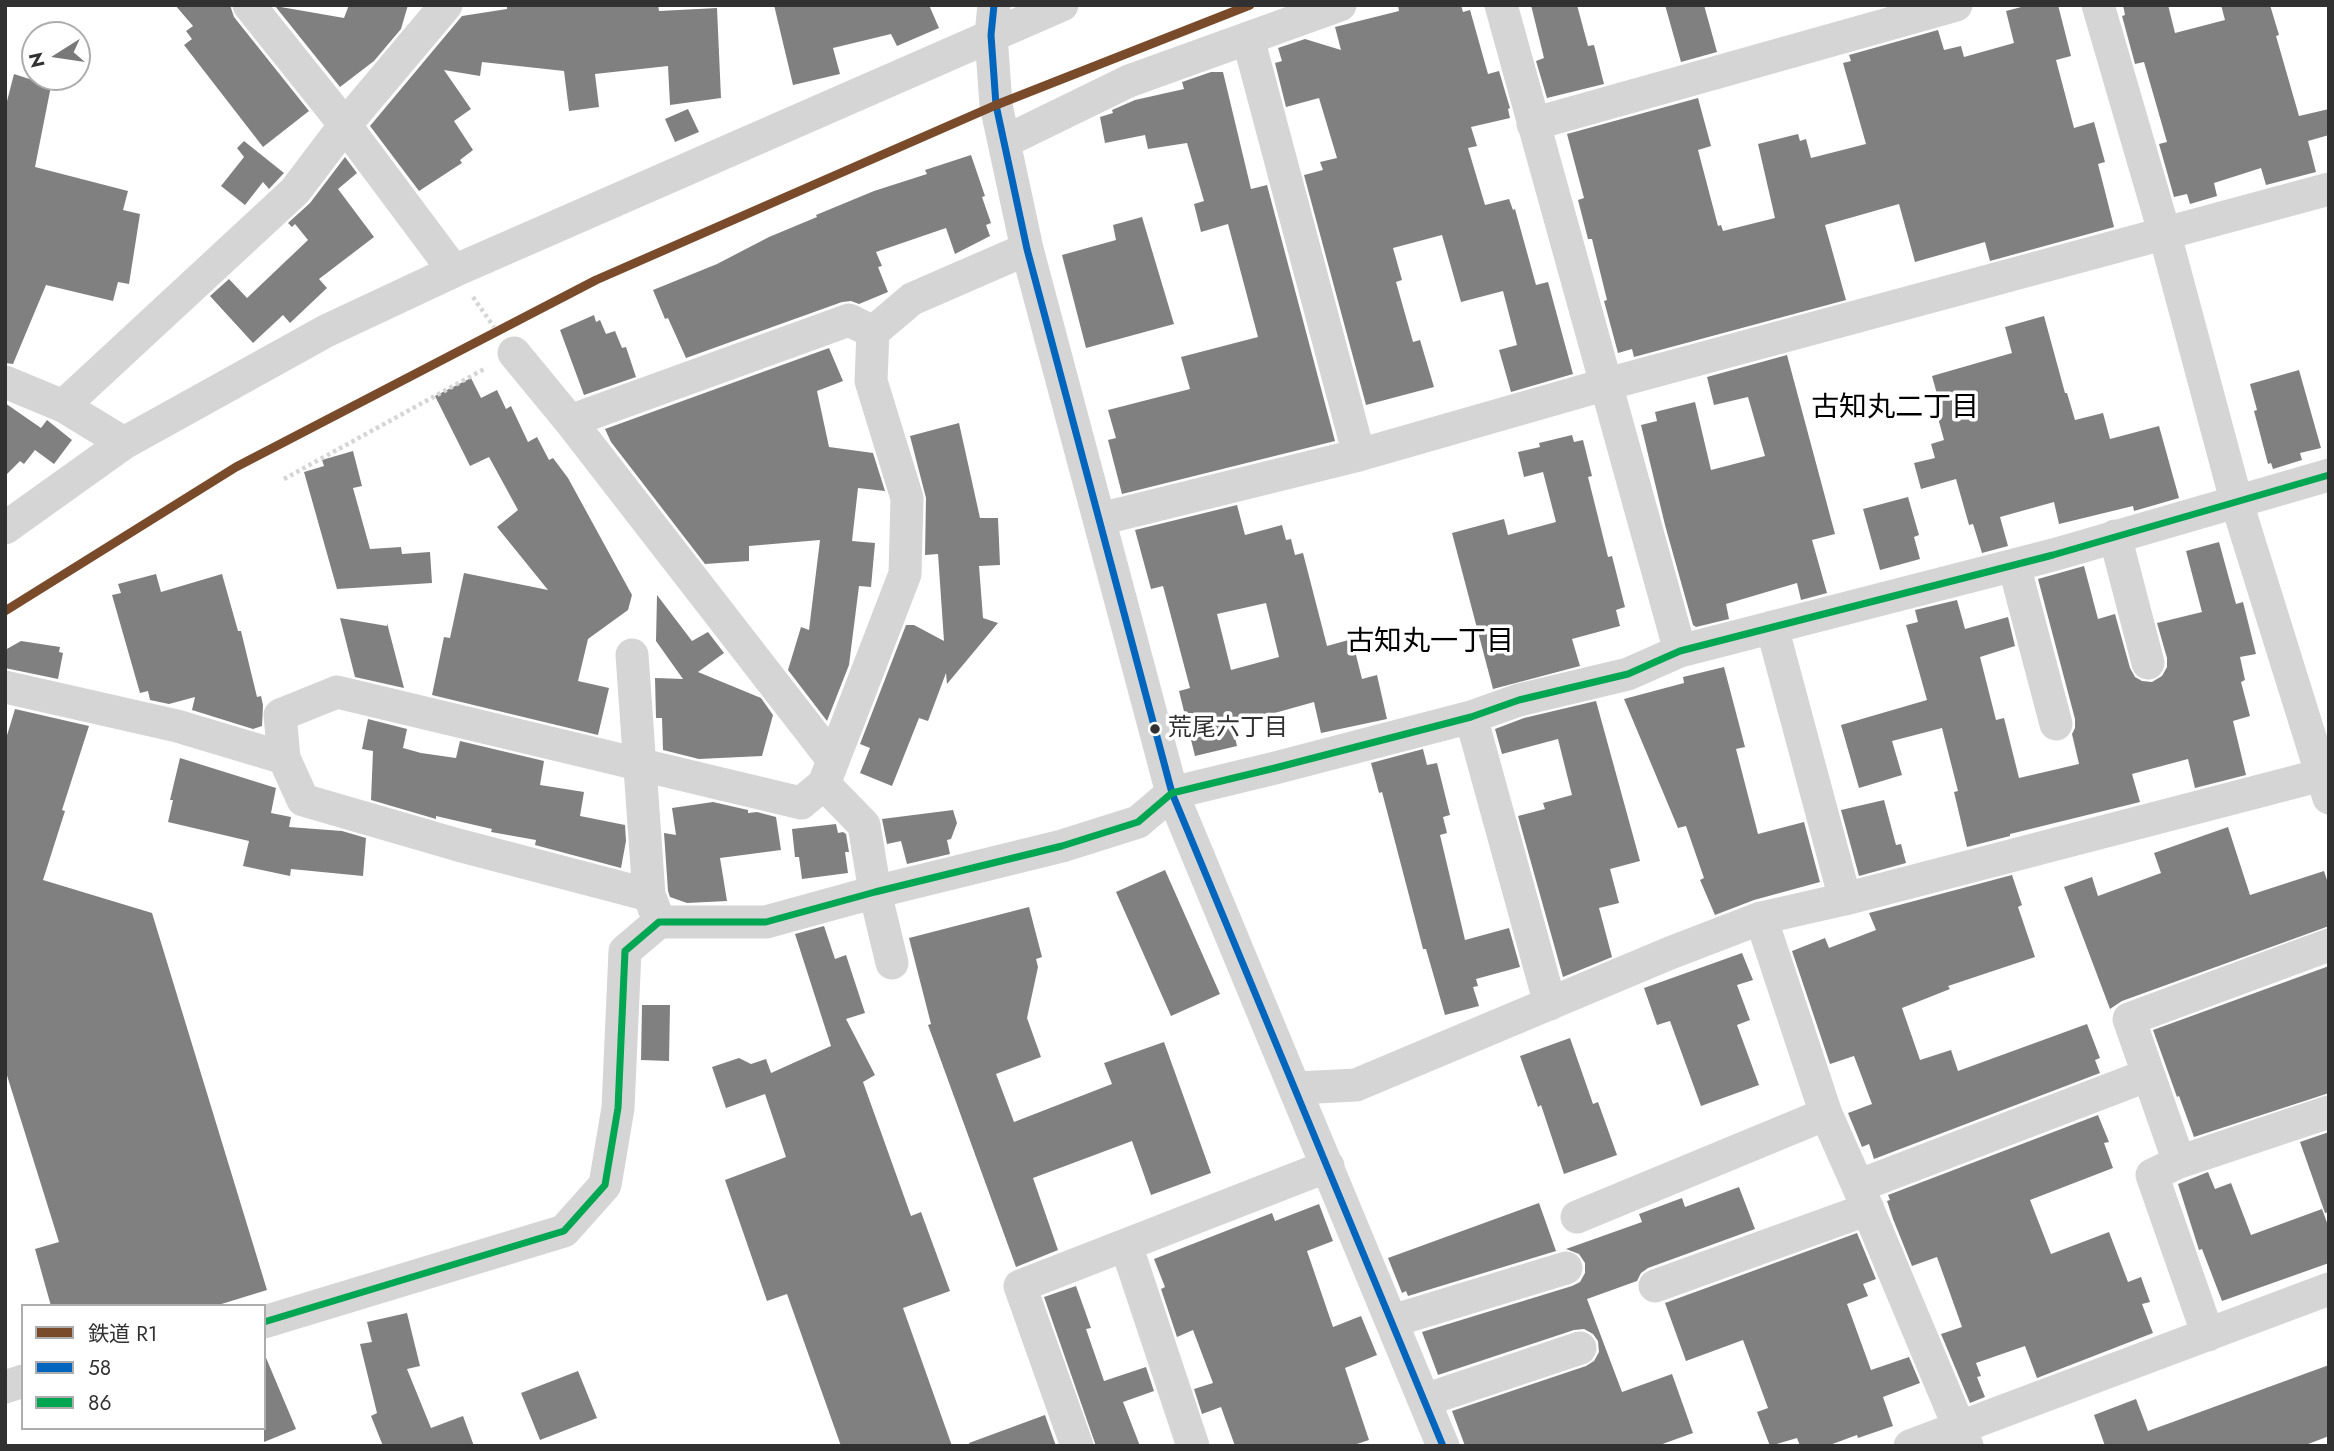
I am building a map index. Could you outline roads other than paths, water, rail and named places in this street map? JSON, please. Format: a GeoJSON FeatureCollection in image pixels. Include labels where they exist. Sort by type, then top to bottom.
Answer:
{"type":"FeatureCollection","features":[{"type":"Feature","properties":{"kind":"street"},"geometry":{"type":"LineString","coordinates":[[249,5],[345,125],[454,271]]}},
{"type":"Feature","properties":{"kind":"street"},"geometry":{"type":"LineString","coordinates":[[63,406],[295,191],[345,125],[446,5]]}},
{"type":"Feature","properties":{"kind":"street"},"geometry":{"type":"LineString","coordinates":[[5,528],[124,443],[326,331],[992,20],[1062,5]]}},
{"type":"Feature","properties":{"kind":"street"},"geometry":{"type":"LineString","coordinates":[[1004,142],[1129,81],[1340,5]]}},
{"type":"Feature","properties":{"kind":"street"},"geometry":{"type":"LineString","coordinates":[[1501,5],[1681,651]]}},
{"type":"Feature","properties":{"kind":"street"},"geometry":{"type":"LineString","coordinates":[[1534,124],[1956,5]]}},
{"type":"Feature","properties":{"kind":"street"},"geometry":{"type":"LineString","coordinates":[[1297,1088],[1356,1085],[1760,918],[2326,782],[2236,500],[2165,235],[2098,5]]}},
{"type":"Feature","properties":{"kind":"street"},"geometry":{"type":"LineString","coordinates":[[992,20],[996,104],[1027,249],[1172,793],[1297,1088],[1443,1446]]}},
{"type":"Feature","properties":{"kind":"street"},"geometry":{"type":"LineString","coordinates":[[1248,38],[1359,455]]}},
{"type":"Feature","properties":{"kind":"street"},"geometry":{"type":"LineString","coordinates":[[1100,519],[1359,455],[1607,384],[2329,189]]}},
{"type":"Feature","properties":{"kind":"street"},"geometry":{"type":"LineString","coordinates":[[1027,249],[912,299],[873,332],[871,381],[906,498],[905,574],[829,772],[801,803],[337,692],[280,715],[284,758],[303,800],[458,845],[654,909],[766,922],[1062,846],[1138,822],[1172,793],[1628,674],[1681,651],[2014,565],[2329,475]]}},
{"type":"Feature","properties":{"kind":"street"},"geometry":{"type":"LineString","coordinates":[[570,421],[849,320],[873,332]]}},
{"type":"Feature","properties":{"kind":"street"},"geometry":{"type":"LineString","coordinates":[[514,353],[570,421],[829,772],[864,825],[875,892],[892,963]]}},
{"type":"Feature","properties":{"kind":"street"},"geometry":{"type":"LineString","coordinates":[[5,382],[63,406],[124,443]]}},
{"type":"Feature","properties":{"kind":"street"},"geometry":{"type":"LineString","coordinates":[[2115,536],[2148,663]]}},
{"type":"Feature","properties":{"kind":"street"},"geometry":{"type":"LineString","coordinates":[[2014,565],[2056,724]]}},
{"type":"Feature","properties":{"kind":"street"},"geometry":{"type":"LineString","coordinates":[[1772,627],[1845,899]]}},
{"type":"Feature","properties":{"kind":"street"},"geometry":{"type":"LineString","coordinates":[[266,1321],[565,1231],[604,1185],[618,1108],[625,951],[654,909],[632,655]]}},
{"type":"Feature","properties":{"kind":"street"},"geometry":{"type":"LineString","coordinates":[[5,687],[177,726],[284,758]]}},
{"type":"Feature","properties":{"kind":"street"},"geometry":{"type":"LineString","coordinates":[[1471,717],[1550,1004]]}},
{"type":"Feature","properties":{"kind":"street"},"geometry":{"type":"LineString","coordinates":[[1760,918],[1826,1114],[1964,1437]]}},
{"type":"Feature","properties":{"kind":"street"},"geometry":{"type":"LineString","coordinates":[[2179,1162],[2129,1019],[2329,945]]}},
{"type":"Feature","properties":{"kind":"street"},"geometry":{"type":"LineString","coordinates":[[1655,1286],[2148,1075]]}},
{"type":"Feature","properties":{"kind":"street"},"geometry":{"type":"LineString","coordinates":[[2208,1335],[2152,1175],[2179,1162],[2329,1112]]}},
{"type":"Feature","properties":{"kind":"street"},"geometry":{"type":"LineString","coordinates":[[1577,1217],[1826,1114]]}},
{"type":"Feature","properties":{"kind":"street"},"geometry":{"type":"LineString","coordinates":[[1077,1446],[1020,1286],[1328,1166]]}},
{"type":"Feature","properties":{"kind":"street"},"geometry":{"type":"LineString","coordinates":[[1126,1245],[1193,1446]]}},
{"type":"Feature","properties":{"kind":"street"},"geometry":{"type":"LineString","coordinates":[[1392,1321],[1566,1268]]}},
{"type":"Feature","properties":{"kind":"street"},"geometry":{"type":"LineString","coordinates":[[1910,1446],[1964,1437],[2208,1335],[2329,1289]]}},
{"type":"Feature","properties":{"kind":"street"},"geometry":{"type":"LineString","coordinates":[[1424,1400],[1580,1348]]}},
{"type":"Feature","properties":{"kind":"rail line","name":"R1"},"geometry":{"type":"LineString","coordinates":[[5,611],[236,467],[596,280],[996,105],[1250,5]]}},
{"type":"Feature","properties":{"kind":"place","name":"荒尾六丁目"},"geometry":{"type":"Point","coordinates":[1155,729]}},
{"type":"Feature","properties":{"kind":"district","name":"古知丸二丁目"},"geometry":{"type":"Point","coordinates":[1895,409]}},
{"type":"Feature","properties":{"kind":"district","name":"古知丸一丁目"},"geometry":{"type":"Point","coordinates":[1430,643]}}]}
